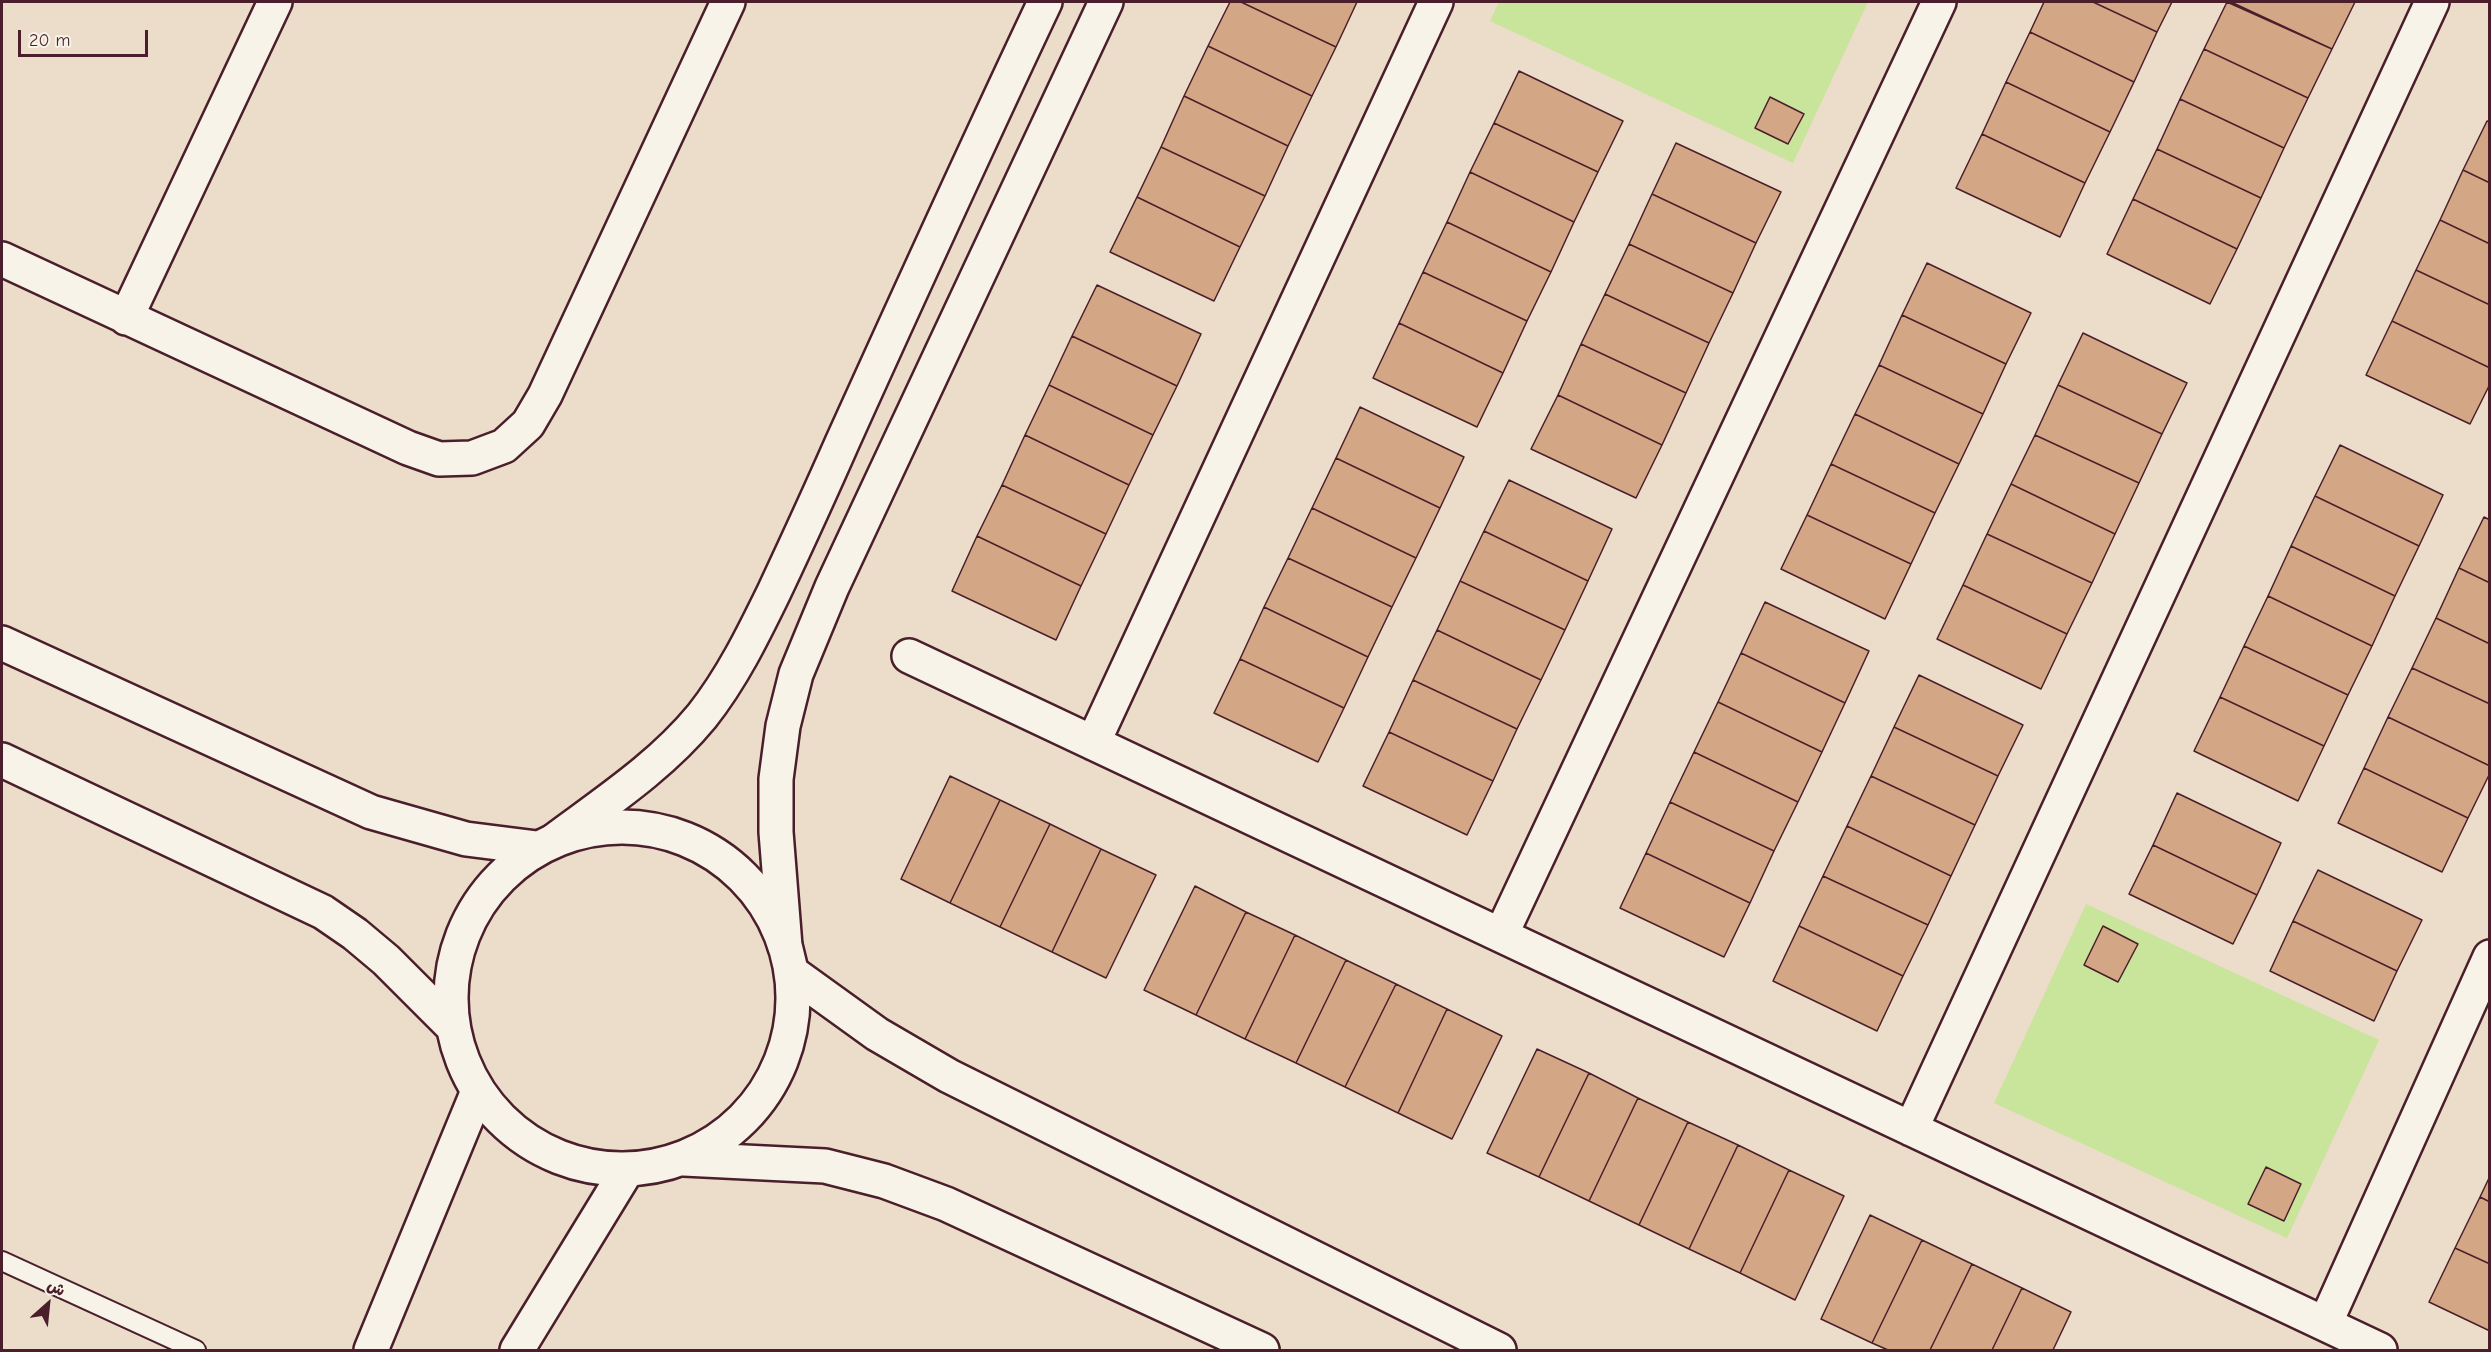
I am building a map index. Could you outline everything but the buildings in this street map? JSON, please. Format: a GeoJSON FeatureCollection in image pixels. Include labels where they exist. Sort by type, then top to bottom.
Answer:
{"type":"FeatureCollection","features":[{"type":"Feature","properties":{"kind":"street"},"geometry":{"type":"LineString","coordinates":[[126,318],[275,2]]}},
{"type":"Feature","properties":{"kind":"street"},"geometry":{"type":"LineString","coordinates":[[2,259],[408,448],[439,459],[472,458],[504,446],[528,424],[545,395],[728,2]]}},
{"type":"Feature","properties":{"kind":"street"},"geometry":{"type":"LineString","coordinates":[[1045,2],[787,565],[753,636],[729,678],[702,716],[651,767],[504,873],[477,905],[459,943],[450,984],[452,1026],[462,1060],[478,1091],[506,1125],[542,1150],[584,1165],[627,1170],[682,1159],[717,1141],[747,1116],[770,1085],[786,1050],[793,1011],[776,832],[776,779],[783,726],[796,674],[832,587],[1106,2]]}},
{"type":"Feature","properties":{"kind":"street"},"geometry":{"type":"LineString","coordinates":[[1093,743],[1436,2]]}},
{"type":"Feature","properties":{"kind":"street"},"geometry":{"type":"LineString","coordinates":[[1501,935],[1939,2]]}},
{"type":"Feature","properties":{"kind":"street"},"geometry":{"type":"LineString","coordinates":[[1911,1129],[2432,2]]}},
{"type":"Feature","properties":{"kind":"street"},"geometry":{"type":"LineString","coordinates":[[2,643],[370,812],[466,839],[546,844],[600,828],[647,829],[693,842],[733,867],[764,903],[788,959],[868,1029],[950,1076],[1500,1350]]}},
{"type":"Feature","properties":{"kind":"street"},"geometry":{"type":"LineString","coordinates":[[909,656],[2380,1350]]}},
{"type":"Feature","properties":{"kind":"street"},"geometry":{"type":"LineString","coordinates":[[2,760],[323,912],[355,934],[386,960],[452,1026]]}},
{"type":"Feature","properties":{"kind":"street"},"geometry":{"type":"LineString","coordinates":[[2325,1324],[2490,957]]}},
{"type":"Feature","properties":{"kind":"street"},"geometry":{"type":"LineString","coordinates":[[371,1350],[478,1091]]}},
{"type":"Feature","properties":{"kind":"street"},"geometry":{"type":"LineString","coordinates":[[682,1159],[825,1166],[884,1181],[946,1204],[1262,1350]]}},
{"type":"Feature","properties":{"kind":"street"},"geometry":{"type":"LineString","coordinates":[[517,1350],[627,1170]]}},
{"type":"Feature","properties":{"kind":"lane"},"geometry":{"type":"LineString","coordinates":[[2,1261],[196,1350]]}},
{"type":"Feature","properties":{"kind":"green space"},"geometry":{"type":"Polygon","coordinates":[[[1499,2],[1868,2],[1793,163],[1490,21],[1499,2]]]}},
{"type":"Feature","properties":{"kind":"green space"},"geometry":{"type":"Polygon","coordinates":[[[2086,904],[2379,1040],[2287,1238],[1994,1103],[2086,904]]]}}]}
